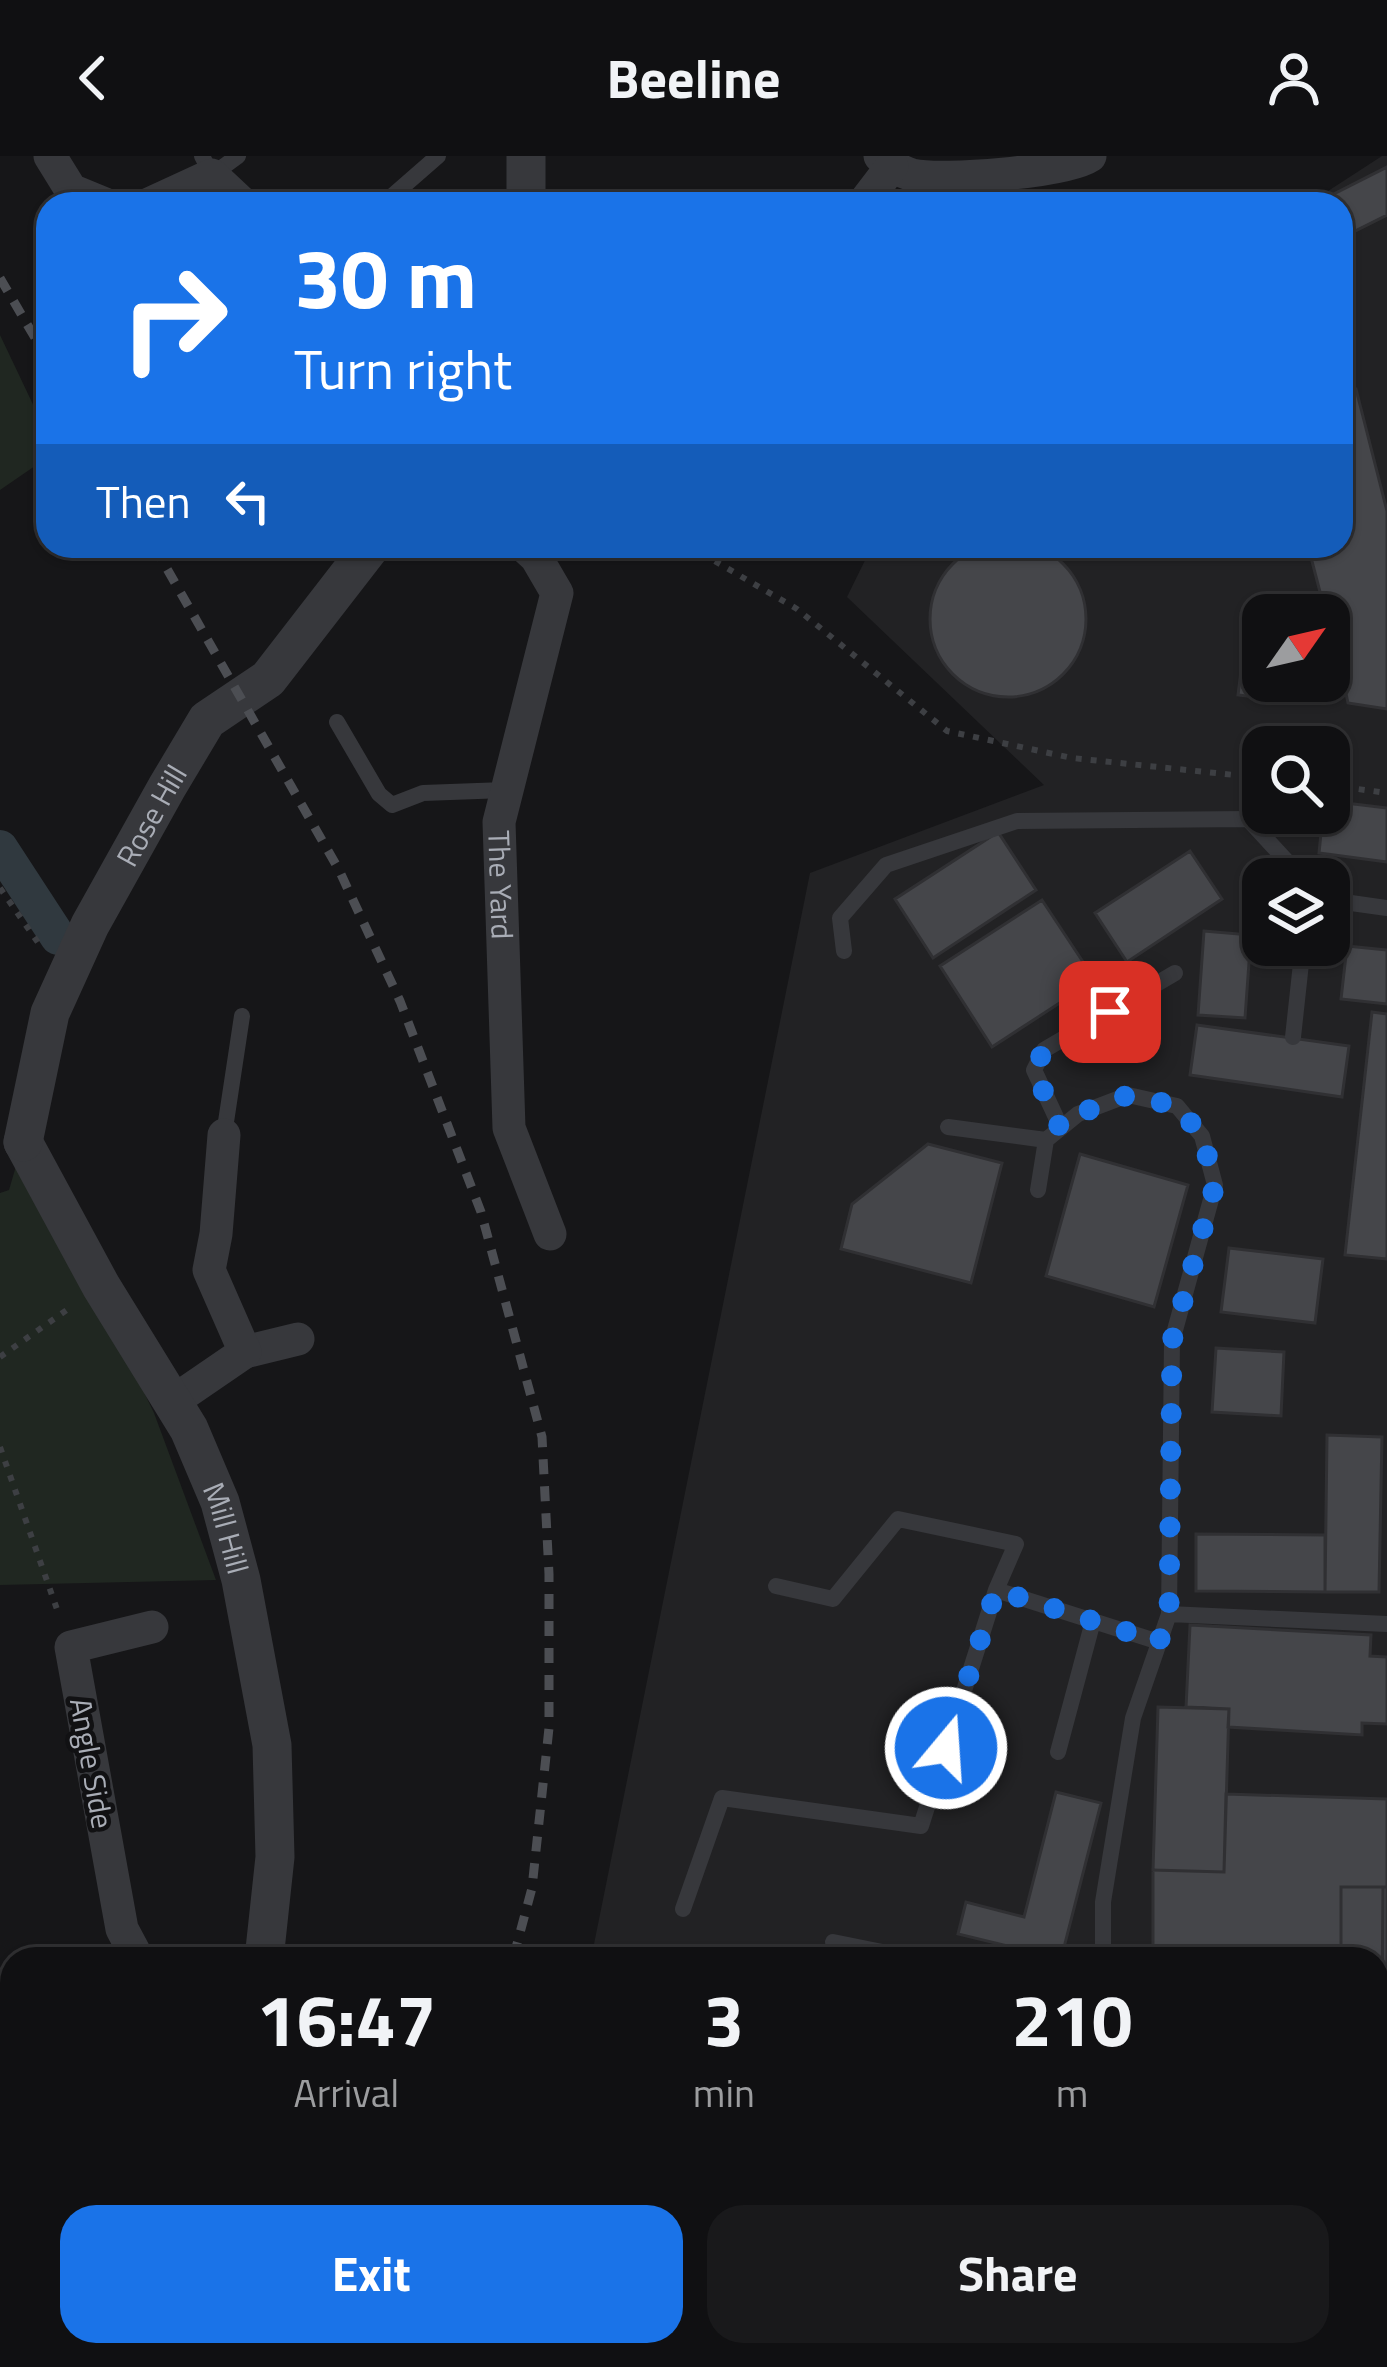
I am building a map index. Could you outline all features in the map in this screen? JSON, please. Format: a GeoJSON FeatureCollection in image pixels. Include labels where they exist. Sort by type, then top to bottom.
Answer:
{"type":"FeatureCollection","features":[{"type":"Feature","properties":{"kind":"street"},"geometry":{"type":"LineString","coordinates":[[50,156],[76,192]]}},
{"type":"Feature","properties":{"kind":"street"},"geometry":{"type":"LineString","coordinates":[[526,156],[526,192]]}},
{"type":"Feature","properties":{"kind":"street"},"geometry":{"type":"LineString","coordinates":[[869,192],[886,161],[923,177],[1065,167],[1090,156]]}},
{"type":"Feature","properties":{"kind":"street"},"geometry":{"type":"LineString","coordinates":[[168,192],[217,162],[236,192]]}},
{"type":"Feature","properties":{"kind":"street","name":"Rose Hill"},"geometry":{"type":"LineString","coordinates":[[11,1145],[64,980],[100,906],[207,720],[268,679],[361,558]]}},
{"type":"Feature","properties":{"kind":"street","name":"The Yard"},"geometry":{"type":"LineString","coordinates":[[537,558],[557,593],[499,822],[509,1128],[550,1234]]}},
{"type":"Feature","properties":{"kind":"street"},"geometry":{"type":"LineString","coordinates":[[224,1135],[216,1234],[208,1270],[245,1352]]}},
{"type":"Feature","properties":{"kind":"street","name":"Mill Hill"},"geometry":{"type":"LineString","coordinates":[[11,1145],[189,1430],[220,1502],[242,1580],[272,1745],[275,1857],[266,1947]]}},
{"type":"Feature","properties":{"kind":"street"},"geometry":{"type":"LineString","coordinates":[[172,1402],[245,1352],[298,1339]]}},
{"type":"Feature","properties":{"kind":"street"},"geometry":{"type":"LineString","coordinates":[[71,1647],[152,1628]]}},
{"type":"Feature","properties":{"kind":"street","name":"Angle Side"},"geometry":{"type":"LineString","coordinates":[[71,1647],[122,1929],[132,1947]]}},
{"type":"Feature","properties":{"kind":"lane"},"geometry":{"type":"LineString","coordinates":[[396,192],[438,156]]}},
{"type":"Feature","properties":{"kind":"lane"},"geometry":{"type":"LineString","coordinates":[[337,722],[379,794],[392,805],[423,793],[506,790]]}},
{"type":"Feature","properties":{"kind":"lane"},"geometry":{"type":"LineString","coordinates":[[844,951],[840,919],[886,866],[1017,821],[1248,819],[1281,858]]}},
{"type":"Feature","properties":{"kind":"lane"},"geometry":{"type":"LineString","coordinates":[[1350,905],[1387,908]]}},
{"type":"Feature","properties":{"kind":"lane"},"geometry":{"type":"LineString","coordinates":[[1293,1036],[1301,966]]}},
{"type":"Feature","properties":{"kind":"lane"},"geometry":{"type":"LineString","coordinates":[[1038,1190],[1053,1134],[1034,1070],[1044,1050],[1175,973]]}},
{"type":"Feature","properties":{"kind":"lane"},"geometry":{"type":"LineString","coordinates":[[224,1135],[242,1016]]}},
{"type":"Feature","properties":{"kind":"lane"},"geometry":{"type":"LineString","coordinates":[[948,1127],[1053,1134],[1078,1114],[1128,1095],[1177,1106],[1202,1136],[1215,1185],[1172,1341],[1169,1613],[1132,1718],[1103,1902],[1103,1947]]}},
{"type":"Feature","properties":{"kind":"lane"},"geometry":{"type":"LineString","coordinates":[[683,1909],[722,1798],[921,1826],[996,1590],[1016,1544],[898,1519],[833,1599],[776,1586]]}},
{"type":"Feature","properties":{"kind":"lane"},"geometry":{"type":"LineString","coordinates":[[996,1590],[1159,1642]]}},
{"type":"Feature","properties":{"kind":"lane"},"geometry":{"type":"LineString","coordinates":[[1169,1613],[1387,1624]]}},
{"type":"Feature","properties":{"kind":"lane"},"geometry":{"type":"LineString","coordinates":[[1058,1752],[1093,1621]]}},
{"type":"Feature","properties":{"kind":"lane"},"geometry":{"type":"LineString","coordinates":[[833,1942],[858,1947]]}},
{"type":"Feature","properties":{"kind":"path"},"geometry":{"type":"LineString","coordinates":[[709,558],[797,609],[947,731],[1072,758],[1242,776]]}},
{"type":"Feature","properties":{"kind":"path"},"geometry":{"type":"LineString","coordinates":[[1350,788],[1387,793]]}},
{"type":"Feature","properties":{"kind":"path"},"geometry":{"type":"LineString","coordinates":[[0,888],[64,980]]}},
{"type":"Feature","properties":{"kind":"path"},"geometry":{"type":"LineString","coordinates":[[0,1357],[101,1286]]}},
{"type":"Feature","properties":{"kind":"path"},"geometry":{"type":"LineString","coordinates":[[0,1447],[71,1647]]}},
{"type":"Feature","properties":{"kind":"shaded area"},"geometry":{"type":"Polygon","coordinates":[[[1387,156],[1387,1947],[593,1947],[810,873],[1044,785],[847,597],[866,558],[1353,558],[1353,192],[1326,192],[1387,156]]]}},
{"type":"Feature","properties":{"kind":"shaded area"},"geometry":{"type":"Polygon","coordinates":[[[0,335],[36,411],[36,465],[0,490],[0,335]]]}},
{"type":"Feature","properties":{"kind":"shaded area"},"geometry":{"type":"Polygon","coordinates":[[[23,1142],[154,1413],[216,1580],[0,1585],[0,1193],[9,1190],[23,1142]]]}},
{"type":"Feature","properties":{"kind":"building"},"geometry":{"type":"Polygon","coordinates":[[[1387,167],[1387,215],[1353,232],[1353,192],[1338,192],[1387,167]]]}},
{"type":"Feature","properties":{"kind":"building"},"geometry":{"type":"Polygon","coordinates":[[[1356,389],[1387,511],[1387,709],[1348,703],[1350,594],[1321,594],[1311,558],[1353,558],[1356,389]]]}},
{"type":"Feature","properties":{"kind":"building"},"geometry":{"type":"Polygon","coordinates":[[[960,558],[1056,558],[1073,576],[1084,604],[1084,634],[1073,662],[1051,684],[1023,695],[993,695],[965,684],[943,662],[932,634],[936,589],[960,558]]]}},
{"type":"Feature","properties":{"kind":"building"},"geometry":{"type":"Polygon","coordinates":[[[1350,804],[1387,808],[1387,862],[1319,853],[1321,834],[1350,834],[1350,804]]]}},
{"type":"Feature","properties":{"kind":"building"},"geometry":{"type":"Polygon","coordinates":[[[998,832],[1036,890],[933,958],[895,899],[998,832]]]}},
{"type":"Feature","properties":{"kind":"building"},"geometry":{"type":"Polygon","coordinates":[[[1190,851],[1222,899],[1127,962],[1095,913],[1190,851]]]}},
{"type":"Feature","properties":{"kind":"building"},"geometry":{"type":"Polygon","coordinates":[[[1042,900],[1095,980],[992,1047],[940,966],[1042,900]]]}},
{"type":"Feature","properties":{"kind":"building"},"geometry":{"type":"Polygon","coordinates":[[[1204,931],[1242,934],[1242,966],[1249,966],[1245,1018],[1198,1015],[1204,931]]]}},
{"type":"Feature","properties":{"kind":"building"},"geometry":{"type":"Polygon","coordinates":[[[1350,946],[1387,950],[1387,1004],[1341,999],[1350,946]]]}},
{"type":"Feature","properties":{"kind":"building"},"geometry":{"type":"Polygon","coordinates":[[[1372,1012],[1387,1014],[1387,1259],[1345,1255],[1372,1012]]]}},
{"type":"Feature","properties":{"kind":"building"},"geometry":{"type":"Polygon","coordinates":[[[1197,1025],[1349,1046],[1342,1097],[1190,1075],[1197,1025]]]}},
{"type":"Feature","properties":{"kind":"building"},"geometry":{"type":"Polygon","coordinates":[[[928,1144],[1002,1163],[971,1283],[841,1249],[852,1204],[928,1144]]]}},
{"type":"Feature","properties":{"kind":"building"},"geometry":{"type":"Polygon","coordinates":[[[1080,1154],[1188,1185],[1154,1307],[1046,1276],[1080,1154]]]}},
{"type":"Feature","properties":{"kind":"building"},"geometry":{"type":"Polygon","coordinates":[[[1229,1248],[1323,1259],[1315,1323],[1221,1312],[1229,1248]]]}},
{"type":"Feature","properties":{"kind":"building"},"geometry":{"type":"Polygon","coordinates":[[[1216,1348],[1284,1352],[1281,1416],[1212,1412],[1216,1348]]]}},
{"type":"Feature","properties":{"kind":"building"},"geometry":{"type":"Polygon","coordinates":[[[1327,1435],[1382,1437],[1379,1592],[1325,1592],[1327,1435]]]}},
{"type":"Feature","properties":{"kind":"building"},"geometry":{"type":"Polygon","coordinates":[[[1196,1534],[1325,1535],[1325,1592],[1196,1591],[1196,1534]]]}},
{"type":"Feature","properties":{"kind":"building"},"geometry":{"type":"Polygon","coordinates":[[[1190,1625],[1371,1635],[1370,1656],[1387,1657],[1387,1724],[1362,1723],[1362,1735],[1228,1727],[1229,1709],[1186,1707],[1190,1625]]]}},
{"type":"Feature","properties":{"kind":"building"},"geometry":{"type":"Polygon","coordinates":[[[1158,1707],[1229,1709],[1224,1872],[1153,1870],[1158,1707]]]}},
{"type":"Feature","properties":{"kind":"building"},"geometry":{"type":"Polygon","coordinates":[[[1056,1792],[1101,1803],[1064,1947],[1012,1947],[958,1934],[966,1902],[1024,1917],[1056,1792]]]}},
{"type":"Feature","properties":{"kind":"building"},"geometry":{"type":"Polygon","coordinates":[[[1226,1794],[1387,1799],[1387,1887],[1341,1887],[1341,1947],[1153,1947],[1153,1870],[1224,1872],[1226,1794]]]}},
{"type":"Feature","properties":{"kind":"building"},"geometry":{"type":"Polygon","coordinates":[[[1341,1887],[1383,1887],[1383,1947],[1341,1947],[1341,1887]]]}},
{"type":"Feature","properties":{"kind":"building"},"geometry":{"type":"Polygon","coordinates":[[[1383,1887],[1387,1887],[1387,1947],[1382,1947],[1383,1887]]]}},
{"type":"Feature","properties":{"kind":"waterway"},"geometry":{"type":"LineString","coordinates":[[0,848],[58,937]]}},
{"type":"Feature","properties":{"kind":"railway"},"geometry":{"type":"LineString","coordinates":[[0,278],[36,340]]}},
{"type":"Feature","properties":{"kind":"railway"},"geometry":{"type":"LineString","coordinates":[[161,558],[339,870],[400,1001],[481,1212],[542,1437],[549,1574],[549,1728],[532,1888],[516,1947]]}},
{"type":"Feature","properties":{"kind":"route"},"geometry":{"type":"LineString","coordinates":[[946,1748],[996,1590],[1159,1642],[1169,1613],[1172,1341],[1215,1185],[1202,1136],[1177,1106],[1128,1095],[1078,1114],[1060,1128],[1034,1070],[1044,1050],[1110,1012]]}}]}
